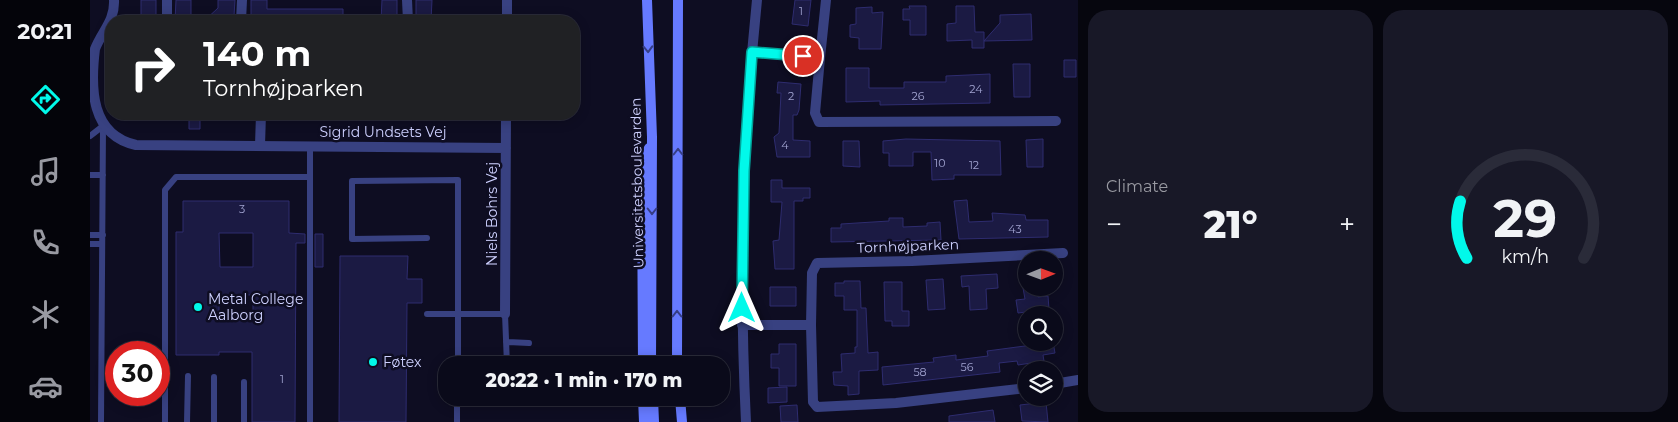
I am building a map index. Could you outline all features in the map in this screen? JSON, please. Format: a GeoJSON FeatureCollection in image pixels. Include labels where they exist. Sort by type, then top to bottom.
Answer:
{"type":"FeatureCollection","features":[{"type":"Feature","properties":{"kind":"main road","name":"Universitetsboulevarden"},"geometry":{"type":"LineString","coordinates":[[647,0],[652,137],[652,356]]}},
{"type":"Feature","properties":{"kind":"main road"},"geometry":{"type":"LineString","coordinates":[[677,356],[678,0]]}},
{"type":"Feature","properties":{"kind":"main road"},"geometry":{"type":"LineString","coordinates":[[642,356],[642,167],[652,137]]}},
{"type":"Feature","properties":{"kind":"main road"},"geometry":{"type":"LineString","coordinates":[[643,406],[644,422]]}},
{"type":"Feature","properties":{"kind":"main road"},"geometry":{"type":"LineString","coordinates":[[653,406],[654,422]]}},
{"type":"Feature","properties":{"kind":"main road"},"geometry":{"type":"LineString","coordinates":[[681,406],[682,422]]}},
{"type":"Feature","properties":{"kind":"street","name":"Sigrid Undsets Vej"},"geometry":{"type":"LineString","coordinates":[[112,15],[114,0]]}},
{"type":"Feature","properties":{"kind":"street"},"geometry":{"type":"LineString","coordinates":[[166,15],[167,0]]}},
{"type":"Feature","properties":{"kind":"street"},"geometry":{"type":"LineString","coordinates":[[241,15],[242,0]]}},
{"type":"Feature","properties":{"kind":"street"},"geometry":{"type":"LineString","coordinates":[[407,0],[408,15]]}},
{"type":"Feature","properties":{"kind":"street"},"geometry":{"type":"LineString","coordinates":[[507,0],[507,15]]}},
{"type":"Feature","properties":{"kind":"street"},"geometry":{"type":"LineString","coordinates":[[746,422],[742,325],[743,188],[757,0]]}},
{"type":"Feature","properties":{"kind":"street"},"geometry":{"type":"LineString","coordinates":[[826,0],[815,113],[820,122],[1056,121]]}},
{"type":"Feature","properties":{"kind":"street","name":"Sigrid Undsets Vej"},"geometry":{"type":"LineString","coordinates":[[105,32],[96,47],[91,63],[90,100],[95,114],[103,126],[117,139],[136,144],[506,148]]}},
{"type":"Feature","properties":{"kind":"street"},"geometry":{"type":"LineString","coordinates":[[752,52],[820,58]]}},
{"type":"Feature","properties":{"kind":"street"},"geometry":{"type":"LineString","coordinates":[[260,145],[261,120]]}},
{"type":"Feature","properties":{"kind":"street","name":"Niels Bohrs Vej"},"geometry":{"type":"LineString","coordinates":[[505,314],[506,120]]}},
{"type":"Feature","properties":{"kind":"street","name":"Tornhøjparken"},"geometry":{"type":"LineString","coordinates":[[1018,255],[912,261],[817,263],[812,273],[811,325],[813,402],[818,407],[896,403],[1018,389]]}},
{"type":"Feature","properties":{"kind":"street"},"geometry":{"type":"LineString","coordinates":[[742,325],[811,325]]}},
{"type":"Feature","properties":{"kind":"street"},"geometry":{"type":"LineString","coordinates":[[1063,382],[1078,380]]}},
{"type":"Feature","properties":{"kind":"lane"},"geometry":{"type":"LineString","coordinates":[[90,136],[103,126]]}},
{"type":"Feature","properties":{"kind":"lane"},"geometry":{"type":"LineString","coordinates":[[101,422],[103,126]]}},
{"type":"Feature","properties":{"kind":"lane"},"geometry":{"type":"LineString","coordinates":[[310,146],[310,422]]}},
{"type":"Feature","properties":{"kind":"lane"},"geometry":{"type":"LineString","coordinates":[[90,175],[103,175]]}},
{"type":"Feature","properties":{"kind":"lane"},"geometry":{"type":"LineString","coordinates":[[165,422],[165,190],[176,177],[310,177]]}},
{"type":"Feature","properties":{"kind":"lane"},"geometry":{"type":"LineString","coordinates":[[426,238],[352,239],[352,181],[458,180],[458,356]]}},
{"type":"Feature","properties":{"kind":"lane"},"geometry":{"type":"LineString","coordinates":[[90,235],[102,235]]}},
{"type":"Feature","properties":{"kind":"lane"},"geometry":{"type":"LineString","coordinates":[[90,244],[102,244]]}},
{"type":"Feature","properties":{"kind":"lane"},"geometry":{"type":"LineString","coordinates":[[427,314],[505,314],[507,356]]}},
{"type":"Feature","properties":{"kind":"lane"},"geometry":{"type":"LineString","coordinates":[[506,342],[529,343]]}},
{"type":"Feature","properties":{"kind":"lane"},"geometry":{"type":"LineString","coordinates":[[188,376],[188,422]]}},
{"type":"Feature","properties":{"kind":"lane"},"geometry":{"type":"LineString","coordinates":[[214,377],[214,422]]}},
{"type":"Feature","properties":{"kind":"lane"},"geometry":{"type":"LineString","coordinates":[[244,382],[244,422]]}},
{"type":"Feature","properties":{"kind":"lane"},"geometry":{"type":"LineString","coordinates":[[457,422],[458,406]]}},
{"type":"Feature","properties":{"kind":"building"},"geometry":{"type":"Polygon","coordinates":[[[141,0],[156,0],[156,15],[141,15],[141,0]]]}},
{"type":"Feature","properties":{"kind":"building"},"geometry":{"type":"Polygon","coordinates":[[[176,0],[191,0],[191,15],[175,15],[176,0]]]}},
{"type":"Feature","properties":{"kind":"building"},"geometry":{"type":"Polygon","coordinates":[[[218,0],[235,0],[234,15],[210,15],[218,8],[218,0]]]}},
{"type":"Feature","properties":{"kind":"building"},"geometry":{"type":"Polygon","coordinates":[[[251,0],[267,0],[267,9],[343,9],[343,15],[251,15],[251,0]]]}},
{"type":"Feature","properties":{"kind":"building"},"geometry":{"type":"Polygon","coordinates":[[[382,0],[397,0],[397,15],[381,15],[382,0]]]}},
{"type":"Feature","properties":{"kind":"building"},"geometry":{"type":"Polygon","coordinates":[[[416,0],[432,0],[431,15],[416,15],[416,0]]]}},
{"type":"Feature","properties":{"kind":"building"},"geometry":{"type":"Polygon","coordinates":[[[795,0],[811,0],[808,26],[792,24],[795,0]]]}},
{"type":"Feature","properties":{"kind":"building"},"geometry":{"type":"Polygon","coordinates":[[[909,6],[926,6],[926,35],[910,35],[910,20],[903,20],[903,9],[910,9],[909,6]]]}},
{"type":"Feature","properties":{"kind":"building"},"geometry":{"type":"Polygon","coordinates":[[[956,6],[974,6],[975,32],[984,32],[984,48],[972,48],[972,40],[947,41],[947,24],[956,23],[956,6]]]}},
{"type":"Feature","properties":{"kind":"building"},"geometry":{"type":"Polygon","coordinates":[[[872,7],[872,13],[883,12],[881,49],[859,49],[859,38],[850,37],[850,25],[856,24],[856,8],[872,7]]]}},
{"type":"Feature","properties":{"kind":"building"},"geometry":{"type":"Polygon","coordinates":[[[1031,14],[1032,40],[984,41],[1000,23],[1000,15],[1031,14]]]}},
{"type":"Feature","properties":{"kind":"building"},"geometry":{"type":"Polygon","coordinates":[[[1064,60],[1076,60],[1076,77],[1064,77],[1064,60]]]}},
{"type":"Feature","properties":{"kind":"building"},"geometry":{"type":"Polygon","coordinates":[[[1013,64],[1030,64],[1030,97],[1014,97],[1013,64]]]}},
{"type":"Feature","properties":{"kind":"building"},"geometry":{"type":"Polygon","coordinates":[[[846,68],[869,68],[869,88],[904,88],[904,82],[946,82],[946,76],[990,74],[990,103],[880,105],[880,101],[846,102],[846,68]]]}},
{"type":"Feature","properties":{"kind":"building"},"geometry":{"type":"Polygon","coordinates":[[[778,82],[801,84],[799,110],[797,115],[793,115],[793,140],[810,141],[810,157],[777,157],[774,137],[779,133],[781,93],[777,93],[778,82]]]}},
{"type":"Feature","properties":{"kind":"building"},"geometry":{"type":"Polygon","coordinates":[[[189,120],[200,120],[200,129],[189,129],[189,120]]]}},
{"type":"Feature","properties":{"kind":"building"},"geometry":{"type":"Polygon","coordinates":[[[906,139],[1000,141],[1001,175],[954,175],[954,179],[932,180],[931,152],[913,152],[913,166],[889,166],[889,153],[883,153],[883,141],[906,139]]]}},
{"type":"Feature","properties":{"kind":"building"},"geometry":{"type":"Polygon","coordinates":[[[1043,139],[1043,167],[1027,167],[1026,140],[1043,139]]]}},
{"type":"Feature","properties":{"kind":"building"},"geometry":{"type":"Polygon","coordinates":[[[843,141],[859,141],[860,167],[843,166],[843,141]]]}},
{"type":"Feature","properties":{"kind":"building"},"geometry":{"type":"Polygon","coordinates":[[[771,180],[782,180],[782,188],[810,188],[810,198],[803,198],[803,201],[794,201],[794,269],[775,269],[773,241],[779,240],[782,202],[771,202],[771,180]]]}},
{"type":"Feature","properties":{"kind":"building"},"geometry":{"type":"Polygon","coordinates":[[[967,200],[969,222],[993,221],[992,213],[1025,215],[1026,220],[1048,220],[1048,237],[959,239],[954,201],[967,200]]]}},
{"type":"Feature","properties":{"kind":"building","name":"Metal College Aalborg"},"geometry":{"type":"Polygon","coordinates":[[[183,201],[289,201],[289,233],[305,234],[305,243],[296,243],[295,422],[252,422],[252,352],[219,352],[219,355],[176,355],[176,232],[183,232],[183,201]],[[219,233],[220,267],[253,267],[253,233],[219,233]],[[219,295],[219,320],[253,320],[253,295],[219,295]]]}},
{"type":"Feature","properties":{"kind":"building"},"geometry":{"type":"Polygon","coordinates":[[[889,218],[903,218],[903,227],[927,226],[927,223],[940,222],[941,240],[831,242],[831,228],[841,228],[841,224],[889,221],[889,218]]]}},
{"type":"Feature","properties":{"kind":"building"},"geometry":{"type":"Polygon","coordinates":[[[315,234],[323,234],[323,267],[315,267],[315,234]]]}},
{"type":"Feature","properties":{"kind":"building","name":"Føtex"},"geometry":{"type":"Polygon","coordinates":[[[340,256],[408,256],[407,279],[422,279],[422,303],[407,303],[406,422],[339,422],[340,256]]]}},
{"type":"Feature","properties":{"kind":"building"},"geometry":{"type":"Polygon","coordinates":[[[997,274],[998,288],[986,289],[987,309],[970,310],[969,286],[962,287],[961,276],[997,274]]]}},
{"type":"Feature","properties":{"kind":"building"},"geometry":{"type":"Polygon","coordinates":[[[943,279],[945,309],[928,310],[926,280],[943,279]]]}},
{"type":"Feature","properties":{"kind":"building"},"geometry":{"type":"Polygon","coordinates":[[[844,281],[860,281],[861,308],[866,308],[868,353],[878,352],[878,370],[859,371],[859,394],[848,395],[848,386],[834,385],[833,372],[842,372],[841,354],[855,353],[855,347],[857,347],[857,310],[844,310],[844,296],[835,296],[835,283],[844,283],[844,281]]]}},
{"type":"Feature","properties":{"kind":"building"},"geometry":{"type":"Polygon","coordinates":[[[884,282],[902,282],[902,311],[909,311],[909,326],[892,326],[892,321],[885,321],[884,282]]]}},
{"type":"Feature","properties":{"kind":"building"},"geometry":{"type":"Polygon","coordinates":[[[770,287],[796,287],[796,306],[770,306],[770,287]]]}},
{"type":"Feature","properties":{"kind":"building"},"geometry":{"type":"Polygon","coordinates":[[[1024,296],[1048,296],[1049,306],[1018,306],[1018,313],[1016,300],[1025,299],[1024,296]]]}},
{"type":"Feature","properties":{"kind":"building"},"geometry":{"type":"Polygon","coordinates":[[[779,344],[796,344],[796,386],[779,386],[779,368],[771,368],[771,354],[779,354],[779,344]]]}},
{"type":"Feature","properties":{"kind":"building"},"geometry":{"type":"Polygon","coordinates":[[[1018,347],[1018,351],[1055,351],[1055,353],[1043,355],[1044,361],[1018,361],[1018,365],[1017,361],[999,363],[1000,372],[883,385],[882,367],[934,362],[933,358],[956,355],[956,360],[988,356],[987,351],[1018,347]]]}},
{"type":"Feature","properties":{"kind":"building"},"geometry":{"type":"Polygon","coordinates":[[[787,387],[787,402],[768,403],[768,388],[787,387]]]}},
{"type":"Feature","properties":{"kind":"building"},"geometry":{"type":"Polygon","coordinates":[[[797,405],[798,422],[781,422],[780,406],[797,405]]]}},
{"type":"Feature","properties":{"kind":"building"},"geometry":{"type":"Polygon","coordinates":[[[1020,406],[1046,406],[1048,422],[1022,421],[1020,406]]]}},
{"type":"Feature","properties":{"kind":"building"},"geometry":{"type":"Polygon","coordinates":[[[993,410],[995,422],[949,422],[949,416],[993,410]]]}},
{"type":"Feature","properties":{"kind":"place","name":"Metal College Aalborg"},"geometry":{"type":"Point","coordinates":[198,307]}},
{"type":"Feature","properties":{"kind":"place","name":"Føtex"},"geometry":{"type":"Point","coordinates":[373,362]}},
{"type":"Feature","properties":{"kind":"route"},"geometry":{"type":"LineString","coordinates":[[742,308],[744,171],[752,52],[803,56]]}}]}
